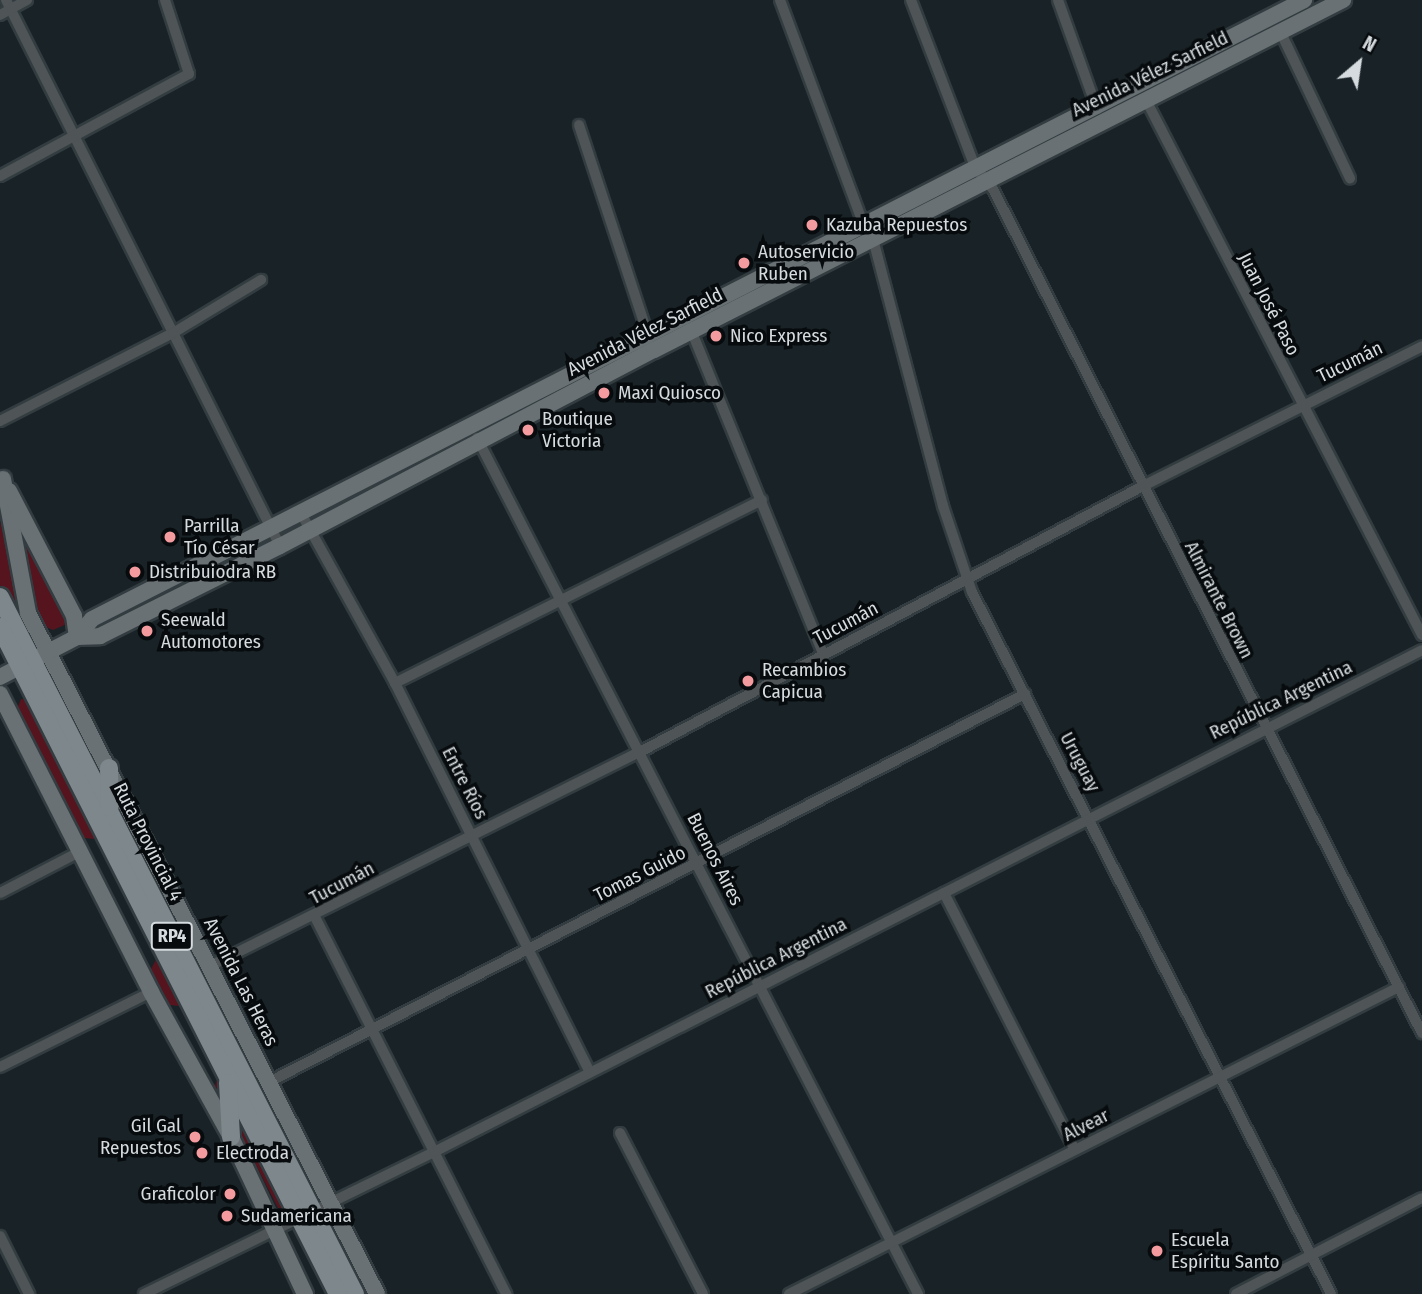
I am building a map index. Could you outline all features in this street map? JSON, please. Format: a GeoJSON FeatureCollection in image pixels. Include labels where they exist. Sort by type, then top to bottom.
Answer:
{"type":"FeatureCollection","features":[{"type":"Feature","properties":{"kind":"main road","name":"Avenida Vélez Sarfield"},"geometry":{"type":"LineString","coordinates":[[689,324],[863,223],[1304,0]]}},
{"type":"Feature","properties":{"kind":"main road","name":"Avenida Vélez Sarfield"},"geometry":{"type":"LineString","coordinates":[[0,677],[77,637],[92,619],[302,515],[475,434],[689,324],[873,239],[1281,33],[1332,3]]}},
{"type":"Feature","properties":{"kind":"main road","name":"Avenida Vélez Sarfield"},"geometry":{"type":"LineString","coordinates":[[77,637],[100,636],[280,547],[475,434]]}},
{"type":"Feature","properties":{"kind":"main road"},"geometry":{"type":"LineString","coordinates":[[1,476],[74,617],[77,637]]}},
{"type":"Feature","properties":{"kind":"main road","name":"Avenida Las Heras"},"geometry":{"type":"LineString","coordinates":[[1,476],[28,613],[50,651],[377,1294]]}},
{"type":"Feature","properties":{"kind":"main road","name":"Ruta Provincial 4"},"geometry":{"type":"LineString","coordinates":[[0,597],[26,663],[228,1076],[355,1294]]}},
{"type":"Feature","properties":{"kind":"main road","name":"Ruta Provincial 4"},"geometry":{"type":"LineString","coordinates":[[0,627],[26,663],[110,814],[306,1214],[338,1294]]}},
{"type":"Feature","properties":{"kind":"main road"},"geometry":{"type":"LineString","coordinates":[[0,694],[151,992],[231,1137],[305,1294]]}},
{"type":"Feature","properties":{"kind":"main road"},"geometry":{"type":"LineString","coordinates":[[109,768],[110,814]]}},
{"type":"Feature","properties":{"kind":"main road"},"geometry":{"type":"LineString","coordinates":[[228,1076],[231,1137]]}},
{"type":"Feature","properties":{"kind":"street"},"geometry":{"type":"LineString","coordinates":[[0,15],[8,5],[27,0]]}},
{"type":"Feature","properties":{"kind":"street"},"geometry":{"type":"LineString","coordinates":[[0,176],[189,75],[164,0]]}},
{"type":"Feature","properties":{"kind":"street","name":"Uruguay"},"geometry":{"type":"LineString","coordinates":[[780,0],[863,223],[873,239],[943,506],[968,578],[1024,694],[1331,1294]]}},
{"type":"Feature","properties":{"kind":"street"},"geometry":{"type":"LineString","coordinates":[[911,0],[975,167],[989,180]]}},
{"type":"Feature","properties":{"kind":"street"},"geometry":{"type":"LineString","coordinates":[[1058,0],[1103,122]]}},
{"type":"Feature","properties":{"kind":"street"},"geometry":{"type":"LineString","coordinates":[[8,5],[280,547]]}},
{"type":"Feature","properties":{"kind":"street"},"geometry":{"type":"LineString","coordinates":[[1281,33],[1350,178]]}},
{"type":"Feature","properties":{"kind":"street","name":"Juan José Paso"},"geometry":{"type":"LineString","coordinates":[[1146,100],[1301,406],[1422,635]]}},
{"type":"Feature","properties":{"kind":"street"},"geometry":{"type":"LineString","coordinates":[[579,125],[651,343]]}},
{"type":"Feature","properties":{"kind":"street","name":"Almirante Brown"},"geometry":{"type":"LineString","coordinates":[[989,180],[1141,487],[1422,1033]]}},
{"type":"Feature","properties":{"kind":"street"},"geometry":{"type":"LineString","coordinates":[[0,421],[173,332],[261,280]]}},
{"type":"Feature","properties":{"kind":"street"},"geometry":{"type":"LineString","coordinates":[[689,324],[824,655]]}},
{"type":"Feature","properties":{"kind":"street","name":"Tucumán"},"geometry":{"type":"LineString","coordinates":[[210,966],[315,917],[471,833],[638,752],[1141,487],[1422,346]]}},
{"type":"Feature","properties":{"kind":"street","name":"Buenos Aires"},"geometry":{"type":"LineString","coordinates":[[475,434],[638,752],[699,863],[759,987],[918,1294]]}},
{"type":"Feature","properties":{"kind":"street"},"geometry":{"type":"LineString","coordinates":[[395,683],[762,500]]}},
{"type":"Feature","properties":{"kind":"street","name":"Entre Ríos"},"geometry":{"type":"LineString","coordinates":[[302,515],[395,683],[471,833],[527,952],[590,1072]]}},
{"type":"Feature","properties":{"kind":"street","name":"República Argentina"},"geometry":{"type":"LineString","coordinates":[[144,1294],[434,1152],[1264,727],[1422,650]]}},
{"type":"Feature","properties":{"kind":"street","name":"Tomas Guido"},"geometry":{"type":"LineString","coordinates":[[269,1082],[374,1032],[1024,694]]}},
{"type":"Feature","properties":{"kind":"street"},"geometry":{"type":"LineString","coordinates":[[0,892],[79,852]]}},
{"type":"Feature","properties":{"kind":"street"},"geometry":{"type":"LineString","coordinates":[[944,893],[1075,1150]]}},
{"type":"Feature","properties":{"kind":"street"},"geometry":{"type":"LineString","coordinates":[[315,917],[506,1294]]}},
{"type":"Feature","properties":{"kind":"street","name":"Alvear"},"geometry":{"type":"LineString","coordinates":[[789,1294],[1399,987]]}},
{"type":"Feature","properties":{"kind":"street"},"geometry":{"type":"LineString","coordinates":[[0,1067],[151,992]]}},
{"type":"Feature","properties":{"kind":"street"},"geometry":{"type":"LineString","coordinates":[[620,1133],[704,1294]]}},
{"type":"Feature","properties":{"kind":"street"},"geometry":{"type":"LineString","coordinates":[[1236,1294],[1422,1198]]}},
{"type":"Feature","properties":{"kind":"street"},"geometry":{"type":"LineString","coordinates":[[0,1236],[29,1294]]}},
{"type":"Feature","properties":{"kind":"shaded area"},"geometry":{"type":"Polygon","coordinates":[[[0,521],[22,616],[20,620],[0,585],[0,521]]]}},
{"type":"Feature","properties":{"kind":"shaded area"},"geometry":{"type":"Polygon","coordinates":[[[19,524],[66,617],[67,624],[53,630],[44,626],[34,608],[19,524]]]}},
{"type":"Feature","properties":{"kind":"shaded area"},"geometry":{"type":"Polygon","coordinates":[[[21,699],[28,700],[223,1078],[223,1106],[213,1092],[217,1079],[179,1006],[170,1005],[151,969],[157,958],[96,839],[84,838],[17,709],[21,699]]]}},
{"type":"Feature","properties":{"kind":"shaded area"},"geometry":{"type":"Polygon","coordinates":[[[116,797],[315,1187],[313,1189],[121,821],[116,797]]]}},
{"type":"Feature","properties":{"kind":"shaded area"},"geometry":{"type":"Polygon","coordinates":[[[236,1110],[286,1207],[284,1209],[278,1208],[238,1130],[236,1110]]]}},
{"type":"Feature","properties":{"kind":"place","name":"Kazuba Repuestos"},"geometry":{"type":"Point","coordinates":[812,225]}},
{"type":"Feature","properties":{"kind":"place","name":"Autoservicio Ruben"},"geometry":{"type":"Point","coordinates":[744,263]}},
{"type":"Feature","properties":{"kind":"place","name":"Nico Express"},"geometry":{"type":"Point","coordinates":[716,336]}},
{"type":"Feature","properties":{"kind":"place","name":"Maxi Quiosco"},"geometry":{"type":"Point","coordinates":[604,393]}},
{"type":"Feature","properties":{"kind":"place","name":"Boutique Victoria"},"geometry":{"type":"Point","coordinates":[528,430]}},
{"type":"Feature","properties":{"kind":"place","name":"Parrilla Tío César"},"geometry":{"type":"Point","coordinates":[170,537]}},
{"type":"Feature","properties":{"kind":"place","name":"Distribuiodra RB"},"geometry":{"type":"Point","coordinates":[135,572]}},
{"type":"Feature","properties":{"kind":"place","name":"Seewald Automotores"},"geometry":{"type":"Point","coordinates":[147,631]}},
{"type":"Feature","properties":{"kind":"place","name":"Recambios Capicua"},"geometry":{"type":"Point","coordinates":[748,681]}},
{"type":"Feature","properties":{"kind":"place","name":"Gil Gal Repuestos"},"geometry":{"type":"Point","coordinates":[195,1137]}},
{"type":"Feature","properties":{"kind":"place","name":"Electroda"},"geometry":{"type":"Point","coordinates":[202,1153]}},
{"type":"Feature","properties":{"kind":"place","name":"Graficolor"},"geometry":{"type":"Point","coordinates":[230,1194]}},
{"type":"Feature","properties":{"kind":"place","name":"Sudamericana"},"geometry":{"type":"Point","coordinates":[227,1216]}},
{"type":"Feature","properties":{"kind":"place","name":"Escuela Espíritu Santo"},"geometry":{"type":"Point","coordinates":[1157,1251]}}]}
